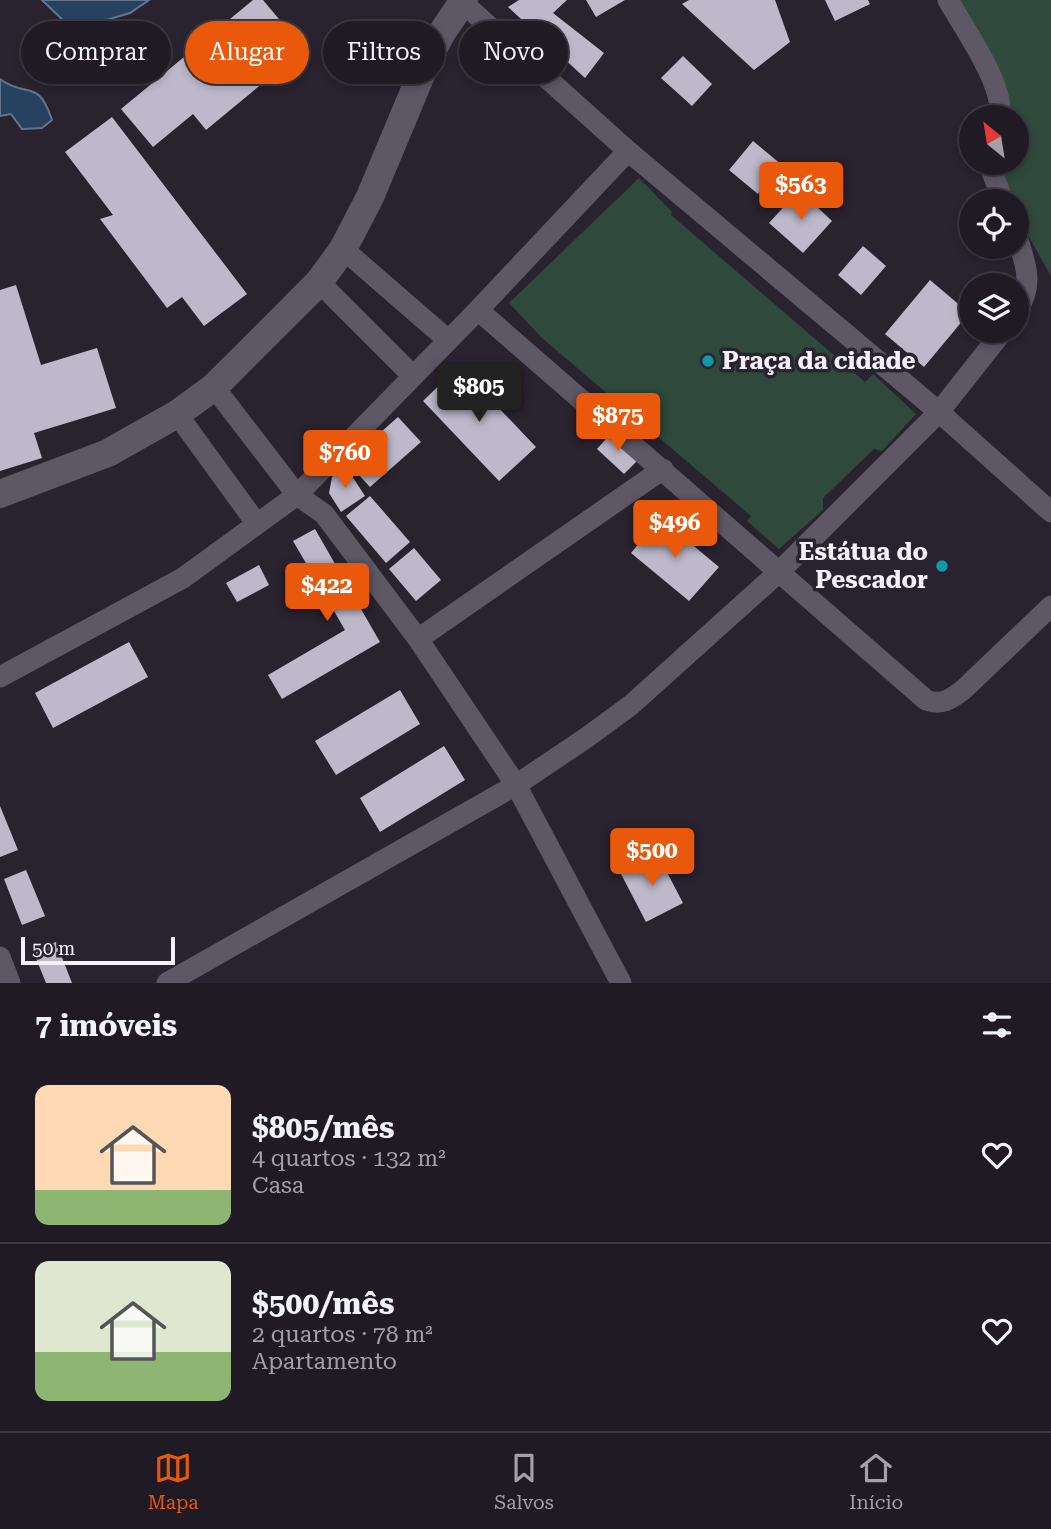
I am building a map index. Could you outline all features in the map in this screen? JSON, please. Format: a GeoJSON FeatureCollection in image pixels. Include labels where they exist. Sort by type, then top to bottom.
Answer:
{"type":"FeatureCollection","features":[{"type":"Feature","properties":{"kind":"street"},"geometry":{"type":"LineString","coordinates":[[948,0],[996,83],[1000,105]]}},
{"type":"Feature","properties":{"kind":"street"},"geometry":{"type":"LineString","coordinates":[[0,494],[108,453],[177,414],[214,387],[318,282],[343,248],[370,197],[426,62],[463,1],[628,151],[939,412],[1051,512]]}},
{"type":"Feature","properties":{"kind":"street"},"geometry":{"type":"LineString","coordinates":[[0,677],[183,578],[297,495],[478,310],[628,151]]}},
{"type":"Feature","properties":{"kind":"street"},"geometry":{"type":"LineString","coordinates":[[343,248],[448,340]]}},
{"type":"Feature","properties":{"kind":"street"},"geometry":{"type":"LineString","coordinates":[[318,282],[413,376]]}},
{"type":"Feature","properties":{"kind":"street"},"geometry":{"type":"LineString","coordinates":[[478,310],[926,700],[935,703],[947,701],[963,690],[1051,606]]}},
{"type":"Feature","properties":{"kind":"street"},"geometry":{"type":"LineString","coordinates":[[167,983],[516,785],[631,705],[779,572],[939,412],[994,343]]}},
{"type":"Feature","properties":{"kind":"street"},"geometry":{"type":"LineString","coordinates":[[214,387],[297,495],[324,514],[418,639],[516,785],[621,983]]}},
{"type":"Feature","properties":{"kind":"street"},"geometry":{"type":"LineString","coordinates":[[177,414],[257,524]]}},
{"type":"Feature","properties":{"kind":"street"},"geometry":{"type":"LineString","coordinates":[[418,639],[663,469]]}},
{"type":"Feature","properties":{"kind":"street"},"geometry":{"type":"LineString","coordinates":[[0,957],[10,983]]}},
{"type":"Feature","properties":{"kind":"green space"},"geometry":{"type":"Polygon","coordinates":[[[948,0],[1051,0],[1051,276],[1029,237],[1029,189],[1003,189],[998,175],[1029,175],[1029,105],[995,105],[948,0]]]}},
{"type":"Feature","properties":{"kind":"green space","name":"Praça da cidade"},"geometry":{"type":"Polygon","coordinates":[[[639,178],[672,212],[671,215],[865,382],[873,374],[916,414],[882,451],[874,449],[823,498],[823,510],[779,549],[747,521],[751,516],[542,338],[509,303],[639,178]]]}},
{"type":"Feature","properties":{"kind":"water"},"geometry":{"type":"Polygon","coordinates":[[[42,0],[149,0],[130,13],[103,21],[64,21],[42,0]]]}},
{"type":"Feature","properties":{"kind":"water"},"geometry":{"type":"Polygon","coordinates":[[[0,79],[9,85],[37,93],[52,120],[42,128],[22,129],[11,114],[0,116],[0,79]]]}},
{"type":"Feature","properties":{"kind":"building"},"geometry":{"type":"Polygon","coordinates":[[[253,0],[263,0],[281,21],[228,21],[253,0]]]}},
{"type":"Feature","properties":{"kind":"building"},"geometry":{"type":"Polygon","coordinates":[[[519,0],[567,0],[553,13],[563,21],[523,21],[508,7],[519,0]]]}},
{"type":"Feature","properties":{"kind":"building"},"geometry":{"type":"Polygon","coordinates":[[[586,0],[625,0],[596,17],[586,0]]]}},
{"type":"Feature","properties":{"kind":"building"},"geometry":{"type":"Polygon","coordinates":[[[689,0],[775,0],[790,42],[754,70],[682,4],[689,0]]]}},
{"type":"Feature","properties":{"kind":"building"},"geometry":{"type":"Polygon","coordinates":[[[825,0],[868,0],[870,4],[835,21],[825,0]]]}},
{"type":"Feature","properties":{"kind":"building"},"geometry":{"type":"Polygon","coordinates":[[[568,25],[604,53],[585,78],[568,62],[568,25]]]}},
{"type":"Feature","properties":{"kind":"building"},"geometry":{"type":"Polygon","coordinates":[[[185,56],[185,84],[262,84],[206,130],[193,114],[153,147],[121,109],[151,84],[171,84],[171,68],[185,56]]]}},
{"type":"Feature","properties":{"kind":"building"},"geometry":{"type":"Polygon","coordinates":[[[683,56],[712,84],[692,106],[661,78],[683,56]]]}},
{"type":"Feature","properties":{"kind":"building"},"geometry":{"type":"Polygon","coordinates":[[[112,117],[247,294],[204,326],[182,297],[167,308],[100,219],[113,215],[65,152],[112,117]]]}},
{"type":"Feature","properties":{"kind":"building"},"geometry":{"type":"Polygon","coordinates":[[[753,141],[782,165],[758,194],[729,170],[753,141]]]}},
{"type":"Feature","properties":{"kind":"building"},"geometry":{"type":"Polygon","coordinates":[[[799,190],[832,221],[803,253],[769,223],[799,190]]]}},
{"type":"Feature","properties":{"kind":"building"},"geometry":{"type":"Polygon","coordinates":[[[863,246],[886,266],[861,295],[838,275],[863,246]]]}},
{"type":"Feature","properties":{"kind":"building"},"geometry":{"type":"Polygon","coordinates":[[[930,280],[959,305],[959,325],[924,367],[885,334],[930,280]]]}},
{"type":"Feature","properties":{"kind":"building"},"geometry":{"type":"Polygon","coordinates":[[[16,285],[41,365],[97,348],[116,408],[34,433],[42,458],[0,471],[0,290],[16,285]]]}},
{"type":"Feature","properties":{"kind":"building"},"geometry":{"type":"Polygon","coordinates":[[[459,366],[536,447],[499,481],[423,401],[459,366]]]}},
{"type":"Feature","properties":{"kind":"building"},"geometry":{"type":"Polygon","coordinates":[[[398,417],[421,442],[370,487],[347,462],[398,417]]]}},
{"type":"Feature","properties":{"kind":"building"},"geometry":{"type":"Polygon","coordinates":[[[612,432],[640,458],[624,474],[597,449],[612,432]]]}},
{"type":"Feature","properties":{"kind":"building"},"geometry":{"type":"Polygon","coordinates":[[[346,467],[365,496],[341,512],[329,493],[332,477],[346,467]]]}},
{"type":"Feature","properties":{"kind":"building"},"geometry":{"type":"Polygon","coordinates":[[[370,496],[410,542],[386,563],[346,516],[370,496]]]}},
{"type":"Feature","properties":{"kind":"building"},"geometry":{"type":"Polygon","coordinates":[[[660,518],[719,567],[689,601],[631,553],[660,518]]]}},
{"type":"Feature","properties":{"kind":"building"},"geometry":{"type":"Polygon","coordinates":[[[315,529],[380,642],[282,699],[268,675],[345,630],[293,541],[315,529]]]}},
{"type":"Feature","properties":{"kind":"building"},"geometry":{"type":"Polygon","coordinates":[[[414,548],[441,580],[416,601],[389,569],[414,548]]]}},
{"type":"Feature","properties":{"kind":"building"},"geometry":{"type":"Polygon","coordinates":[[[259,565],[269,585],[237,602],[226,583],[259,565]]]}},
{"type":"Feature","properties":{"kind":"building"},"geometry":{"type":"Polygon","coordinates":[[[129,642],[148,677],[53,728],[35,693],[129,642]]]}},
{"type":"Feature","properties":{"kind":"building"},"geometry":{"type":"Polygon","coordinates":[[[400,690],[420,724],[336,775],[315,741],[400,690]]]}},
{"type":"Feature","properties":{"kind":"building"},"geometry":{"type":"Polygon","coordinates":[[[444,746],[465,780],[380,832],[360,798],[444,746]]]}},
{"type":"Feature","properties":{"kind":"building"},"geometry":{"type":"Polygon","coordinates":[[[0,806],[18,850],[0,857],[0,806]]]}},
{"type":"Feature","properties":{"kind":"building"},"geometry":{"type":"Polygon","coordinates":[[[657,853],[683,903],[646,922],[620,872],[657,853]]]}},
{"type":"Feature","properties":{"kind":"building"},"geometry":{"type":"Polygon","coordinates":[[[26,870],[45,916],[22,925],[4,879],[26,870]]]}},
{"type":"Feature","properties":{"kind":"building"},"geometry":{"type":"Polygon","coordinates":[[[56,942],[72,983],[46,983],[33,951],[56,942]]]}},
{"type":"Feature","properties":{"kind":"place","name":"Praça da cidade"},"geometry":{"type":"Point","coordinates":[708,361]}},
{"type":"Feature","properties":{"kind":"place","name":"Estátua do Pescador"},"geometry":{"type":"Point","coordinates":[942,566]}}]}
